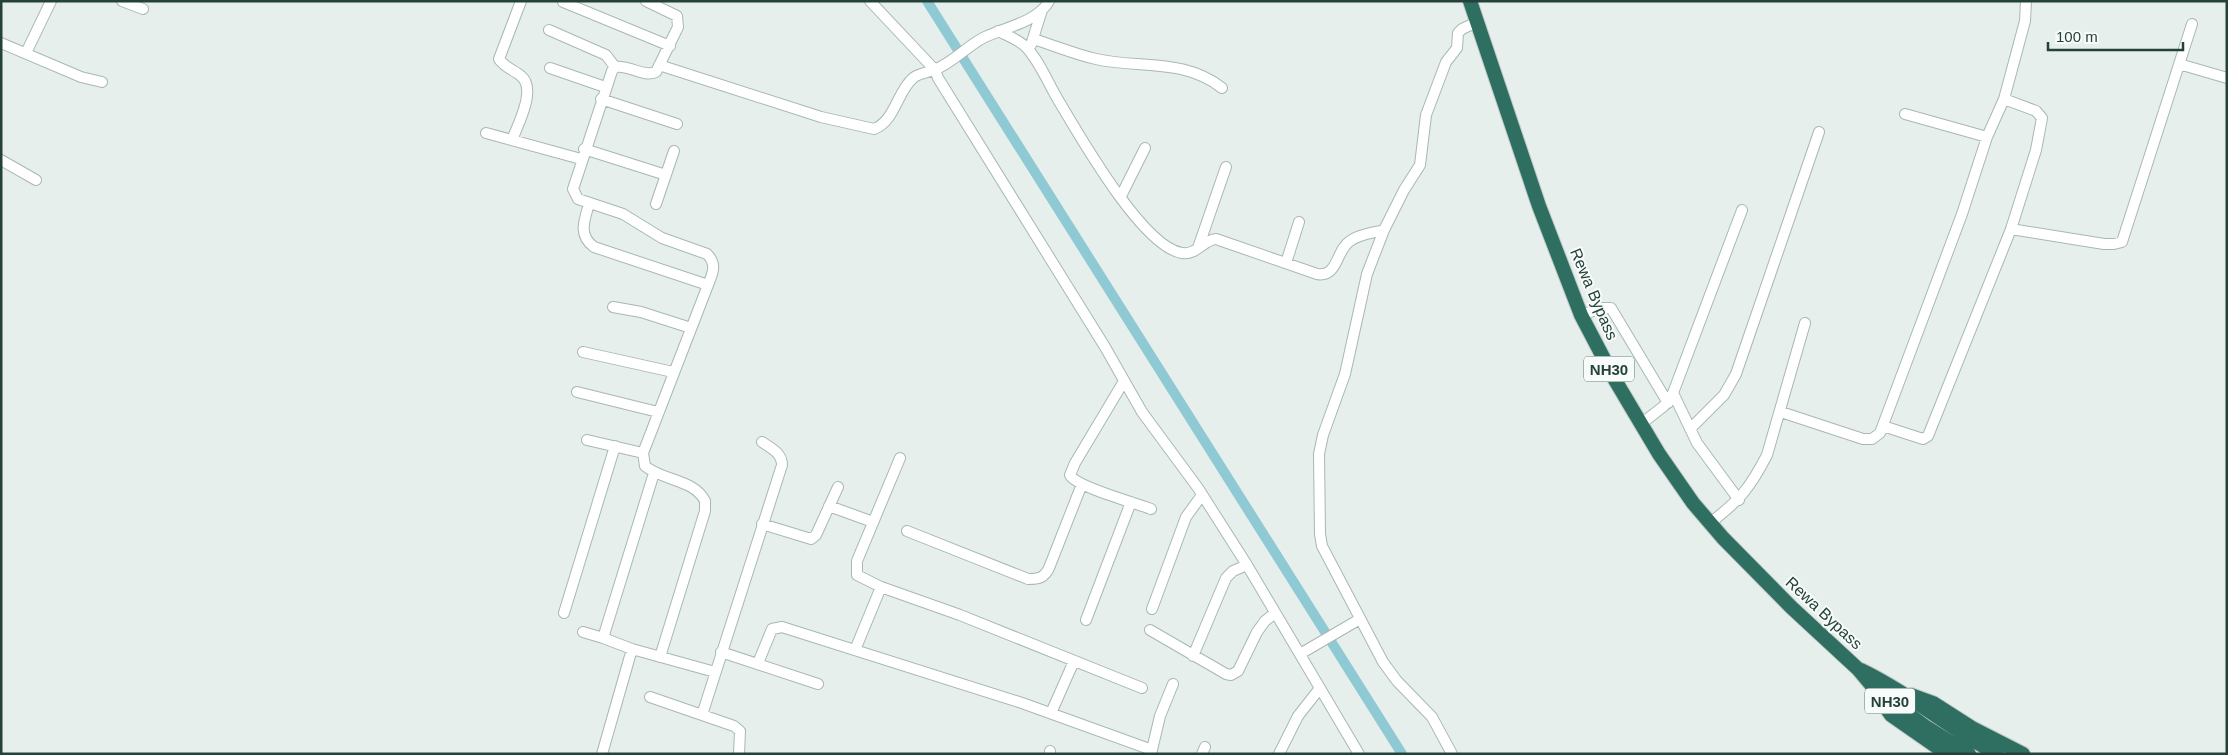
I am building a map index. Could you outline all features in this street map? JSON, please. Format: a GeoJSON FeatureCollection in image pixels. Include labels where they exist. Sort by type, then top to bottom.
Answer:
{"type":"FeatureCollection","features":[{"type":"Feature","properties":{"kind":"highway","name":"Rewa Bypass"},"geometry":{"type":"LineString","coordinates":[[1470,1],[1540,206],[1581,315],[1641,424],[1677,481],[1710,523],[1791,607],[1858,669],[1874,688],[1929,721],[1997,754]]}},
{"type":"Feature","properties":{"kind":"highway","name":"Rewa Bypass"},"geometry":{"type":"LineString","coordinates":[[1858,669],[1882,680],[1894,689],[1969,754]]}},
{"type":"Feature","properties":{"kind":"highway"},"geometry":{"type":"LineString","coordinates":[[1874,688],[1882,704],[1891,715],[1947,754]]}},
{"type":"Feature","properties":{"kind":"highway"},"geometry":{"type":"LineString","coordinates":[[1894,689],[1933,702],[1972,728],[2024,754]]}},
{"type":"Feature","properties":{"kind":"street"},"geometry":{"type":"LineString","coordinates":[[26,53],[51,1]]}},
{"type":"Feature","properties":{"kind":"street"},"geometry":{"type":"LineString","coordinates":[[122,1],[143,9]]}},
{"type":"Feature","properties":{"kind":"street"},"geometry":{"type":"LineString","coordinates":[[512,140],[527,95],[527,85],[517,73],[502,64],[500,53],[521,1]]}},
{"type":"Feature","properties":{"kind":"street"},"geometry":{"type":"LineString","coordinates":[[549,30],[606,55],[615,66],[651,74],[659,65],[670,46],[678,21],[673,12],[660,4],[646,1]]}},
{"type":"Feature","properties":{"kind":"street"},"geometry":{"type":"LineString","coordinates":[[870,1],[938,68],[938,78],[1105,347],[1142,412],[1202,495],[1275,613],[1303,652],[1320,688],[1359,754]]}},
{"type":"Feature","properties":{"kind":"street"},"geometry":{"type":"LineString","coordinates":[[1029,51],[1042,10],[1049,1]]}},
{"type":"Feature","properties":{"kind":"street"},"geometry":{"type":"LineString","coordinates":[[1780,412],[1863,439],[1876,437],[1883,426],[1962,214],[1987,137],[2004,99],[2025,21],[2026,1]]}},
{"type":"Feature","properties":{"kind":"street"},"geometry":{"type":"LineString","coordinates":[[563,2],[670,46]]}},
{"type":"Feature","properties":{"kind":"street"},"geometry":{"type":"LineString","coordinates":[[659,65],[821,117],[874,129],[880,127],[887,120],[904,88],[913,78],[938,68],[982,39],[1042,10]]}},
{"type":"Feature","properties":{"kind":"street"},"geometry":{"type":"LineString","coordinates":[[1452,754],[1432,717],[1390,672],[1375,650],[1321,540],[1319,454],[1323,435],[1345,374],[1367,274],[1384,230],[1404,190],[1420,165],[1426,115],[1446,62],[1457,48],[1458,33],[1476,22]]}},
{"type":"Feature","properties":{"kind":"street"},"geometry":{"type":"LineString","coordinates":[[2012,228],[2104,244],[2122,242],[2192,24]]}},
{"type":"Feature","properties":{"kind":"street"},"geometry":{"type":"LineString","coordinates":[[998,32],[1014,39],[1029,51],[1085,145],[1140,224],[1158,240],[1181,253],[1198,249],[1209,240],[1216,239],[1317,274],[1328,274],[1347,243],[1356,237],[1384,230]]}},
{"type":"Feature","properties":{"kind":"street"},"geometry":{"type":"LineString","coordinates":[[1033,39],[1096,59],[1174,67],[1200,73],[1222,88]]}},
{"type":"Feature","properties":{"kind":"street"},"geometry":{"type":"LineString","coordinates":[[1,43],[81,76],[102,82]]}},
{"type":"Feature","properties":{"kind":"street"},"geometry":{"type":"LineString","coordinates":[[2179,64],[2227,78]]}},
{"type":"Feature","properties":{"kind":"street"},"geometry":{"type":"LineString","coordinates":[[615,66],[605,87],[573,188],[578,199],[623,214],[662,238],[707,254],[712,259],[714,265],[643,453],[646,466],[654,473],[694,488],[706,501],[705,511],[660,657]]}},
{"type":"Feature","properties":{"kind":"street"},"geometry":{"type":"LineString","coordinates":[[550,68],[605,87]]}},
{"type":"Feature","properties":{"kind":"street"},"geometry":{"type":"LineString","coordinates":[[601,99],[677,124]]}},
{"type":"Feature","properties":{"kind":"street"},"geometry":{"type":"LineString","coordinates":[[1883,426],[1918,438],[1928,436],[2012,228],[2036,150],[2042,118],[2036,111],[2004,99]]}},
{"type":"Feature","properties":{"kind":"street"},"geometry":{"type":"LineString","coordinates":[[1905,114],[1987,137]]}},
{"type":"Feature","properties":{"kind":"street"},"geometry":{"type":"LineString","coordinates":[[1690,429],[1724,395],[1736,374],[1819,132]]}},
{"type":"Feature","properties":{"kind":"street"},"geometry":{"type":"LineString","coordinates":[[486,133],[583,154],[666,175]]}},
{"type":"Feature","properties":{"kind":"street"},"geometry":{"type":"LineString","coordinates":[[1121,196],[1145,148]]}},
{"type":"Feature","properties":{"kind":"street"},"geometry":{"type":"LineString","coordinates":[[656,204],[674,151]]}},
{"type":"Feature","properties":{"kind":"street"},"geometry":{"type":"LineString","coordinates":[[1,160],[36,180]]}},
{"type":"Feature","properties":{"kind":"street"},"geometry":{"type":"LineString","coordinates":[[1198,249],[1226,167]]}},
{"type":"Feature","properties":{"kind":"street"},"geometry":{"type":"LineString","coordinates":[[589,204],[583,234],[594,247],[708,285]]}},
{"type":"Feature","properties":{"kind":"street"},"geometry":{"type":"LineString","coordinates":[[1641,424],[1668,403],[1673,393],[1742,210]]}},
{"type":"Feature","properties":{"kind":"street"},"geometry":{"type":"LineString","coordinates":[[1286,263],[1299,222]]}},
{"type":"Feature","properties":{"kind":"street"},"geometry":{"type":"LineString","coordinates":[[613,307],[641,312],[691,328]]}},
{"type":"Feature","properties":{"kind":"street"},"geometry":{"type":"LineString","coordinates":[[1581,315],[1602,308],[1612,308],[1668,403]]}},
{"type":"Feature","properties":{"kind":"street"},"geometry":{"type":"LineString","coordinates":[[1710,523],[1739,500],[1758,474],[1767,455],[1805,323]]}},
{"type":"Feature","properties":{"kind":"street"},"geometry":{"type":"LineString","coordinates":[[583,352],[673,372]]}},
{"type":"Feature","properties":{"kind":"street"},"geometry":{"type":"LineString","coordinates":[[1124,381],[1070,471],[1071,479],[1151,509]]}},
{"type":"Feature","properties":{"kind":"street"},"geometry":{"type":"LineString","coordinates":[[577,392],[658,412]]}},
{"type":"Feature","properties":{"kind":"street"},"geometry":{"type":"LineString","coordinates":[[1673,393],[1705,456],[1739,500]]}},
{"type":"Feature","properties":{"kind":"street"},"geometry":{"type":"LineString","coordinates":[[587,440],[643,453]]}},
{"type":"Feature","properties":{"kind":"street"},"geometry":{"type":"LineString","coordinates":[[702,715],[782,465],[782,458],[779,454],[762,442]]}},
{"type":"Feature","properties":{"kind":"street"},"geometry":{"type":"LineString","coordinates":[[564,613],[616,446]]}},
{"type":"Feature","properties":{"kind":"street"},"geometry":{"type":"LineString","coordinates":[[900,458],[856,568],[857,575],[881,587],[960,615],[1142,688]]}},
{"type":"Feature","properties":{"kind":"street"},"geometry":{"type":"LineString","coordinates":[[604,638],[654,473]]}},
{"type":"Feature","properties":{"kind":"street"},"geometry":{"type":"LineString","coordinates":[[907,531],[1028,579],[1037,579],[1044,576],[1049,568],[1082,484]]}},
{"type":"Feature","properties":{"kind":"street"},"geometry":{"type":"LineString","coordinates":[[762,524],[811,539],[816,535],[838,487]]}},
{"type":"Feature","properties":{"kind":"street"},"geometry":{"type":"LineString","coordinates":[[1152,609],[1186,517],[1202,495]]}},
{"type":"Feature","properties":{"kind":"street"},"geometry":{"type":"LineString","coordinates":[[1086,620],[1131,502]]}},
{"type":"Feature","properties":{"kind":"street"},"geometry":{"type":"LineString","coordinates":[[829,506],[873,522]]}},
{"type":"Feature","properties":{"kind":"street"},"geometry":{"type":"LineString","coordinates":[[1194,656],[1226,578],[1233,570],[1247,565]]}},
{"type":"Feature","properties":{"kind":"street"},"geometry":{"type":"LineString","coordinates":[[855,650],[881,587]]}},
{"type":"Feature","properties":{"kind":"street"},"geometry":{"type":"LineString","coordinates":[[1150,630],[1226,674],[1234,675],[1238,671],[1260,627],[1275,613]]}},
{"type":"Feature","properties":{"kind":"street"},"geometry":{"type":"LineString","coordinates":[[1303,652],[1360,618]]}},
{"type":"Feature","properties":{"kind":"street"},"geometry":{"type":"LineString","coordinates":[[758,663],[770,633],[775,627],[782,627],[1051,713],[1151,752],[1160,716],[1173,684]]}},
{"type":"Feature","properties":{"kind":"street"},"geometry":{"type":"LineString","coordinates":[[583,632],[632,649],[715,672]]}},
{"type":"Feature","properties":{"kind":"street"},"geometry":{"type":"LineString","coordinates":[[602,754],[632,649]]}},
{"type":"Feature","properties":{"kind":"street"},"geometry":{"type":"LineString","coordinates":[[721,652],[818,684]]}},
{"type":"Feature","properties":{"kind":"street"},"geometry":{"type":"LineString","coordinates":[[1051,713],[1074,661]]}},
{"type":"Feature","properties":{"kind":"street"},"geometry":{"type":"LineString","coordinates":[[1279,754],[1298,716],[1320,688]]}},
{"type":"Feature","properties":{"kind":"street"},"geometry":{"type":"LineString","coordinates":[[650,697],[734,726],[740,732],[739,754]]}},
{"type":"Feature","properties":{"kind":"waterway"},"geometry":{"type":"LineString","coordinates":[[927,1],[1402,754]]}}]}
